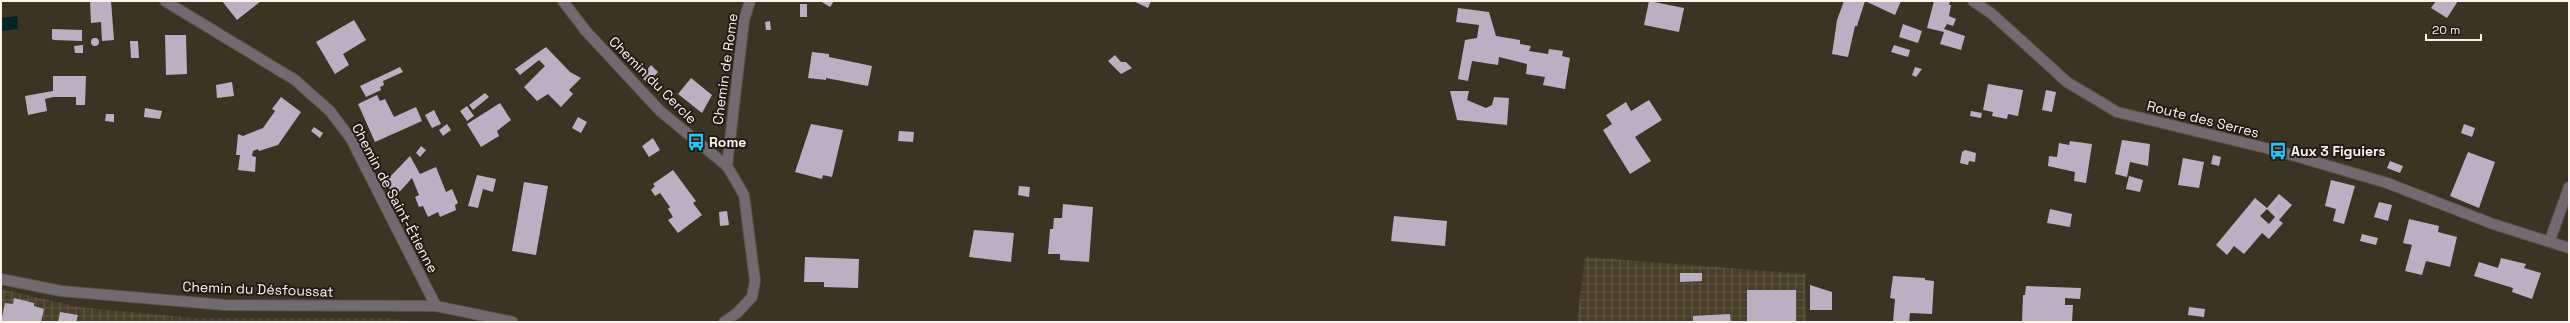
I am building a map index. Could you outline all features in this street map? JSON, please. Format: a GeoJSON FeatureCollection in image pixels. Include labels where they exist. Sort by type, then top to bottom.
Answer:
{"type":"FeatureCollection","features":[{"type":"Feature","properties":{"kind":"street","name":"Chemin de Saint-Étienne"},"geometry":{"type":"LineString","coordinates":[[165,1],[295,80],[330,111],[351,139],[436,306]]}},
{"type":"Feature","properties":{"kind":"street","name":"Chemin du Cercle"},"geometry":{"type":"LineString","coordinates":[[564,1],[585,30],[660,111],[727,166],[744,195],[755,281],[752,297],[737,314],[724,322]]}},
{"type":"Feature","properties":{"kind":"street","name":"Chemin de Rome"},"geometry":{"type":"LineString","coordinates":[[727,166],[744,20],[750,1]]}},
{"type":"Feature","properties":{"kind":"street","name":"Route des Serres"},"geometry":{"type":"LineString","coordinates":[[1973,1],[1992,14],[2067,82],[2117,112],[2278,151],[2387,183],[2493,224],[2550,240],[2569,248]]}},
{"type":"Feature","properties":{"kind":"street"},"geometry":{"type":"LineString","coordinates":[[2550,240],[2569,187]]}},
{"type":"Feature","properties":{"kind":"street","name":"Chemin du Désfoussat"},"geometry":{"type":"LineString","coordinates":[[1,279],[61,291],[225,305],[436,306],[513,322]]}},
{"type":"Feature","properties":{"kind":"shaded area"},"geometry":{"type":"Polygon","coordinates":[[[1585,257],[1805,274],[1806,322],[1577,322],[1585,257]]]}},
{"type":"Feature","properties":{"kind":"shaded area"},"geometry":{"type":"Polygon","coordinates":[[[1,289],[78,307],[193,318],[387,318],[414,322],[1,322],[1,289]]]}},
{"type":"Feature","properties":{"kind":"water"},"geometry":{"type":"Polygon","coordinates":[[[17,16],[18,29],[1,31],[1,18],[17,16]]]}},
{"type":"Feature","properties":{"kind":"building"},"geometry":{"type":"Polygon","coordinates":[[[90,1],[111,1],[114,40],[102,41],[101,22],[91,23],[90,1]]]}},
{"type":"Feature","properties":{"kind":"building"},"geometry":{"type":"Polygon","coordinates":[[[222,1],[261,1],[237,20],[222,1]]]}},
{"type":"Feature","properties":{"kind":"building"},"geometry":{"type":"Polygon","coordinates":[[[820,1],[834,1],[830,7],[820,1]]]}},
{"type":"Feature","properties":{"kind":"building"},"geometry":{"type":"Polygon","coordinates":[[[1133,1],[1151,1],[1148,8],[1133,1]]]}},
{"type":"Feature","properties":{"kind":"building"},"geometry":{"type":"Polygon","coordinates":[[[1649,1],[1684,8],[1679,32],[1644,25],[1649,1]]]}},
{"type":"Feature","properties":{"kind":"building"},"geometry":{"type":"Polygon","coordinates":[[[1844,1],[1865,1],[1857,26],[1855,26],[1848,57],[1832,54],[1837,20],[1844,1]]]}},
{"type":"Feature","properties":{"kind":"building"},"geometry":{"type":"Polygon","coordinates":[[[1865,1],[1901,1],[1895,15],[1865,1]]]}},
{"type":"Feature","properties":{"kind":"building"},"geometry":{"type":"Polygon","coordinates":[[[1934,1],[1950,1],[1949,5],[1951,5],[1949,16],[1956,19],[1953,26],[1947,24],[1944,29],[1965,36],[1961,50],[1940,44],[1944,32],[1927,28],[1934,1]]]}},
{"type":"Feature","properties":{"kind":"building"},"geometry":{"type":"Polygon","coordinates":[[[2436,1],[2458,1],[2447,18],[2431,8],[2436,1]]]}},
{"type":"Feature","properties":{"kind":"building"},"geometry":{"type":"Polygon","coordinates":[[[800,4],[807,4],[807,17],[800,17],[800,4]]]}},
{"type":"Feature","properties":{"kind":"building"},"geometry":{"type":"Polygon","coordinates":[[[1458,8],[1489,12],[1496,36],[1520,40],[1520,44],[1531,46],[1529,51],[1548,54],[1549,49],[1563,51],[1562,56],[1570,58],[1565,89],[1543,85],[1545,77],[1526,74],[1527,64],[1499,57],[1498,65],[1472,61],[1468,81],[1458,79],[1465,40],[1477,38],[1479,25],[1456,22],[1458,8]]]}},
{"type":"Feature","properties":{"kind":"building"},"geometry":{"type":"Polygon","coordinates":[[[354,20],[366,40],[343,54],[349,65],[335,74],[316,42],[354,20]]]}},
{"type":"Feature","properties":{"kind":"building"},"geometry":{"type":"Polygon","coordinates":[[[770,21],[771,30],[766,30],[765,22],[770,21]]]}},
{"type":"Feature","properties":{"kind":"building"},"geometry":{"type":"Polygon","coordinates":[[[1903,24],[1922,31],[1918,43],[1899,37],[1903,24]]]}},
{"type":"Feature","properties":{"kind":"building"},"geometry":{"type":"Polygon","coordinates":[[[52,29],[82,30],[82,41],[54,40],[52,39],[52,29]]]}},
{"type":"Feature","properties":{"kind":"building"},"geometry":{"type":"Polygon","coordinates":[[[165,35],[186,35],[187,74],[166,75],[165,35]]]}},
{"type":"Feature","properties":{"kind":"building"},"geometry":{"type":"Polygon","coordinates":[[[95,38],[98,39],[98,45],[95,46],[92,45],[91,42],[92,39],[95,38]]]}},
{"type":"Feature","properties":{"kind":"building"},"geometry":{"type":"Polygon","coordinates":[[[130,41],[138,41],[139,58],[131,58],[130,41]]]}},
{"type":"Feature","properties":{"kind":"building"},"geometry":{"type":"Polygon","coordinates":[[[83,45],[83,53],[75,53],[74,46],[83,45]]]}},
{"type":"Feature","properties":{"kind":"building"},"geometry":{"type":"Polygon","coordinates":[[[1894,45],[1910,50],[1908,57],[1891,52],[1894,45]]]}},
{"type":"Feature","properties":{"kind":"building"},"geometry":{"type":"Polygon","coordinates":[[[546,47],[570,72],[581,78],[569,90],[573,94],[561,107],[548,94],[537,101],[524,87],[545,66],[539,60],[520,75],[515,69],[546,47]]]}},
{"type":"Feature","properties":{"kind":"building"},"geometry":{"type":"Polygon","coordinates":[[[812,52],[829,54],[829,57],[872,66],[868,86],[826,78],[826,80],[808,78],[812,52]]]}},
{"type":"Feature","properties":{"kind":"building"},"geometry":{"type":"Polygon","coordinates":[[[1115,55],[1121,62],[1126,62],[1132,68],[1121,74],[1108,61],[1115,55]]]}},
{"type":"Feature","properties":{"kind":"building"},"geometry":{"type":"Polygon","coordinates":[[[651,65],[658,72],[648,83],[641,77],[651,65]]]}},
{"type":"Feature","properties":{"kind":"building"},"geometry":{"type":"Polygon","coordinates":[[[400,67],[403,72],[383,81],[384,85],[380,87],[381,90],[366,97],[360,86],[400,67]]]}},
{"type":"Feature","properties":{"kind":"building"},"geometry":{"type":"Polygon","coordinates":[[[1915,67],[1922,69],[1916,77],[1912,75],[1915,67]]]}},
{"type":"Feature","properties":{"kind":"building"},"geometry":{"type":"Polygon","coordinates":[[[53,76],[86,76],[85,105],[76,105],[76,97],[53,97],[45,99],[47,111],[28,115],[25,96],[53,91],[53,76]]]}},
{"type":"Feature","properties":{"kind":"building"},"geometry":{"type":"Polygon","coordinates":[[[691,78],[712,95],[702,113],[678,94],[691,78]]]}},
{"type":"Feature","properties":{"kind":"building"},"geometry":{"type":"Polygon","coordinates":[[[232,82],[234,96],[217,98],[216,85],[232,82]]]}},
{"type":"Feature","properties":{"kind":"building"},"geometry":{"type":"Polygon","coordinates":[[[1988,84],[2023,90],[2018,116],[2008,114],[2007,119],[1992,116],[1993,112],[1983,110],[1988,84]]]}},
{"type":"Feature","properties":{"kind":"building"},"geometry":{"type":"Polygon","coordinates":[[[2046,90],[2056,92],[2052,112],[2042,110],[2046,90]]]}},
{"type":"Feature","properties":{"kind":"building"},"geometry":{"type":"Polygon","coordinates":[[[1450,91],[1469,91],[1467,100],[1486,108],[1492,105],[1494,97],[1509,98],[1507,125],[1457,120],[1450,91]]]}},
{"type":"Feature","properties":{"kind":"building"},"geometry":{"type":"Polygon","coordinates":[[[485,93],[489,97],[473,110],[469,105],[485,93]]]}},
{"type":"Feature","properties":{"kind":"building"},"geometry":{"type":"Polygon","coordinates":[[[377,95],[380,101],[385,99],[394,117],[416,107],[422,121],[375,142],[358,104],[377,95]]]}},
{"type":"Feature","properties":{"kind":"building"},"geometry":{"type":"Polygon","coordinates":[[[281,97],[301,112],[278,145],[259,151],[258,149],[253,151],[252,156],[256,157],[255,172],[238,170],[240,155],[236,155],[238,134],[243,136],[263,128],[275,111],[272,109],[281,97]]]}},
{"type":"Feature","properties":{"kind":"building"},"geometry":{"type":"Polygon","coordinates":[[[1649,100],[1662,120],[1635,137],[1651,161],[1630,174],[1603,130],[1612,124],[1606,115],[1626,102],[1631,111],[1649,100]]]}},
{"type":"Feature","properties":{"kind":"building"},"geometry":{"type":"Polygon","coordinates":[[[500,103],[511,120],[497,131],[499,136],[481,147],[467,124],[500,103]]]}},
{"type":"Feature","properties":{"kind":"building"},"geometry":{"type":"Polygon","coordinates":[[[467,106],[474,116],[467,121],[460,111],[467,106]]]}},
{"type":"Feature","properties":{"kind":"building"},"geometry":{"type":"Polygon","coordinates":[[[145,108],[162,111],[160,119],[144,117],[145,108]]]}},
{"type":"Feature","properties":{"kind":"building"},"geometry":{"type":"Polygon","coordinates":[[[434,110],[441,124],[432,128],[425,115],[434,110]]]}},
{"type":"Feature","properties":{"kind":"building"},"geometry":{"type":"Polygon","coordinates":[[[1971,111],[1982,113],[1981,118],[1970,116],[1971,111]]]}},
{"type":"Feature","properties":{"kind":"building"},"geometry":{"type":"Polygon","coordinates":[[[106,114],[114,114],[114,122],[105,121],[106,114]]]}},
{"type":"Feature","properties":{"kind":"building"},"geometry":{"type":"Polygon","coordinates":[[[578,117],[587,122],[581,133],[572,128],[578,117]]]}},
{"type":"Feature","properties":{"kind":"building"},"geometry":{"type":"Polygon","coordinates":[[[447,124],[451,130],[443,136],[439,130],[447,124]]]}},
{"type":"Feature","properties":{"kind":"building"},"geometry":{"type":"Polygon","coordinates":[[[811,124],[843,130],[832,177],[823,175],[822,179],[795,172],[811,124]]]}},
{"type":"Feature","properties":{"kind":"building"},"geometry":{"type":"Polygon","coordinates":[[[2464,124],[2475,128],[2472,137],[2461,133],[2464,124]]]}},
{"type":"Feature","properties":{"kind":"building"},"geometry":{"type":"Polygon","coordinates":[[[314,127],[323,133],[320,138],[311,131],[314,127]]]}},
{"type":"Feature","properties":{"kind":"building"},"geometry":{"type":"Polygon","coordinates":[[[899,131],[914,132],[913,142],[898,141],[899,131]]]}},
{"type":"Feature","properties":{"kind":"building"},"geometry":{"type":"Polygon","coordinates":[[[653,138],[660,150],[649,157],[642,146],[653,138]]]}},
{"type":"Feature","properties":{"kind":"building"},"geometry":{"type":"Polygon","coordinates":[[[2122,140],[2150,144],[2148,166],[2130,162],[2127,177],[2115,174],[2122,140]]]}},
{"type":"Feature","properties":{"kind":"building"},"geometry":{"type":"Polygon","coordinates":[[[2070,141],[2092,144],[2086,183],[2074,181],[2075,172],[2048,166],[2049,156],[2057,157],[2059,143],[2069,145],[2070,141]]]}},
{"type":"Feature","properties":{"kind":"building"},"geometry":{"type":"Polygon","coordinates":[[[421,146],[426,150],[420,157],[416,153],[421,146]]]}},
{"type":"Feature","properties":{"kind":"building"},"geometry":{"type":"Polygon","coordinates":[[[1965,150],[1976,153],[1975,162],[1969,161],[1968,165],[1960,163],[1962,152],[1965,150]]]}},
{"type":"Feature","properties":{"kind":"building"},"geometry":{"type":"Polygon","coordinates":[[[2468,152],[2495,162],[2479,208],[2450,196],[2468,152]]]}},
{"type":"Feature","properties":{"kind":"building"},"geometry":{"type":"Polygon","coordinates":[[[2213,155],[2221,157],[2219,166],[2211,164],[2213,155]]]}},
{"type":"Feature","properties":{"kind":"building"},"geometry":{"type":"Polygon","coordinates":[[[410,156],[420,174],[436,167],[446,192],[452,189],[458,203],[455,205],[456,210],[440,217],[438,212],[428,217],[423,206],[419,207],[415,197],[419,195],[412,178],[394,198],[386,181],[410,156]]]}},
{"type":"Feature","properties":{"kind":"building"},"geometry":{"type":"Polygon","coordinates":[[[2183,158],[2204,162],[2199,188],[2178,185],[2183,158]]]}},
{"type":"Feature","properties":{"kind":"building"},"geometry":{"type":"Polygon","coordinates":[[[2390,161],[2403,166],[2400,173],[2387,168],[2390,161]]]}},
{"type":"Feature","properties":{"kind":"building"},"geometry":{"type":"Polygon","coordinates":[[[673,170],[696,201],[693,203],[702,215],[678,233],[668,220],[673,217],[668,209],[670,207],[660,193],[655,196],[651,190],[655,186],[653,184],[673,170]]]}},
{"type":"Feature","properties":{"kind":"building"},"geometry":{"type":"Polygon","coordinates":[[[477,175],[496,179],[493,192],[483,189],[478,208],[468,206],[477,175]]]}},
{"type":"Feature","properties":{"kind":"building"},"geometry":{"type":"Polygon","coordinates":[[[2129,176],[2143,180],[2140,192],[2126,189],[2129,176]]]}},
{"type":"Feature","properties":{"kind":"building"},"geometry":{"type":"Polygon","coordinates":[[[2331,180],[2355,186],[2344,224],[2333,221],[2336,209],[2325,206],[2331,180]]]}},
{"type":"Feature","properties":{"kind":"building"},"geometry":{"type":"Polygon","coordinates":[[[524,182],[548,186],[536,255],[512,251],[524,182]]]}},
{"type":"Feature","properties":{"kind":"building"},"geometry":{"type":"Polygon","coordinates":[[[1019,186],[1030,187],[1029,197],[1018,195],[1019,186]]]}},
{"type":"Feature","properties":{"kind":"building"},"geometry":{"type":"Polygon","coordinates":[[[2279,194],[2292,205],[2279,220],[2283,223],[2269,239],[2262,233],[2244,254],[2234,246],[2227,255],[2216,245],[2255,198],[2267,208],[2279,194]],[[2267,209],[2260,216],[2269,224],[2275,217],[2267,209]]]}},
{"type":"Feature","properties":{"kind":"building"},"geometry":{"type":"Polygon","coordinates":[[[2379,202],[2392,205],[2388,221],[2374,217],[2379,202]]]}},
{"type":"Feature","properties":{"kind":"building"},"geometry":{"type":"Polygon","coordinates":[[[1063,204],[1093,207],[1089,262],[1060,260],[1060,254],[1048,254],[1050,229],[1053,229],[1054,218],[1062,218],[1063,204]]]}},
{"type":"Feature","properties":{"kind":"building"},"geometry":{"type":"Polygon","coordinates":[[[2050,209],[2072,214],[2070,227],[2047,223],[2050,209]]]}},
{"type":"Feature","properties":{"kind":"building"},"geometry":{"type":"Polygon","coordinates":[[[727,211],[729,225],[720,226],[719,212],[727,211]]]}},
{"type":"Feature","properties":{"kind":"building"},"geometry":{"type":"Polygon","coordinates":[[[1394,216],[1447,221],[1445,246],[1391,241],[1394,216]]]}},
{"type":"Feature","properties":{"kind":"building"},"geometry":{"type":"Polygon","coordinates":[[[2409,219],[2439,226],[2438,232],[2457,237],[2450,267],[2426,261],[2422,275],[2405,271],[2412,245],[2403,243],[2409,219]]]}},
{"type":"Feature","properties":{"kind":"building"},"geometry":{"type":"Polygon","coordinates":[[[974,230],[1014,233],[1011,262],[969,257],[974,230]]]}},
{"type":"Feature","properties":{"kind":"building"},"geometry":{"type":"Polygon","coordinates":[[[2362,234],[2378,238],[2376,245],[2360,241],[2362,234]]]}},
{"type":"Feature","properties":{"kind":"building"},"geometry":{"type":"Polygon","coordinates":[[[805,257],[859,259],[858,288],[824,287],[824,282],[804,282],[805,257]]]}},
{"type":"Feature","properties":{"kind":"building"},"geometry":{"type":"Polygon","coordinates":[[[2501,258],[2526,264],[2524,268],[2541,273],[2532,299],[2512,292],[2513,288],[2474,276],[2479,262],[2498,268],[2501,258]]]}},
{"type":"Feature","properties":{"kind":"building"},"geometry":{"type":"Polygon","coordinates":[[[1680,273],[1702,273],[1702,281],[1680,282],[1680,273]]]}},
{"type":"Feature","properties":{"kind":"building"},"geometry":{"type":"Polygon","coordinates":[[[1893,276],[1925,278],[1925,280],[1934,281],[1932,314],[1910,313],[1909,322],[1893,322],[1895,299],[1890,298],[1893,276]]]}},
{"type":"Feature","properties":{"kind":"building"},"geometry":{"type":"Polygon","coordinates":[[[1810,285],[1832,292],[1832,310],[1810,310],[1810,285]]]}},
{"type":"Feature","properties":{"kind":"building"},"geometry":{"type":"Polygon","coordinates":[[[2026,286],[2081,288],[2080,299],[2065,298],[2065,305],[2073,305],[2072,322],[2022,321],[2023,295],[2025,295],[2026,286]]]}},
{"type":"Feature","properties":{"kind":"building"},"geometry":{"type":"Polygon","coordinates":[[[1747,290],[1796,290],[1796,322],[1747,322],[1747,290]]]}},
{"type":"Feature","properties":{"kind":"building"},"geometry":{"type":"Polygon","coordinates":[[[14,298],[34,303],[34,306],[44,309],[41,322],[1,322],[5,303],[13,304],[14,298]]]}},
{"type":"Feature","properties":{"kind":"building"},"geometry":{"type":"Polygon","coordinates":[[[2189,307],[2205,309],[2204,317],[2188,315],[2189,307]]]}},
{"type":"Feature","properties":{"kind":"building"},"geometry":{"type":"Polygon","coordinates":[[[60,312],[78,315],[76,322],[58,322],[60,312]]]}},
{"type":"Feature","properties":{"kind":"building"},"geometry":{"type":"Polygon","coordinates":[[[1730,314],[1731,322],[1693,322],[1693,316],[1730,314]]]}},
{"type":"Feature","properties":{"kind":"place","name":"Rome"},"geometry":{"type":"Point","coordinates":[696,142]}},
{"type":"Feature","properties":{"kind":"place","name":"Aux 3 Figuiers"},"geometry":{"type":"Point","coordinates":[2278,151]}}]}
